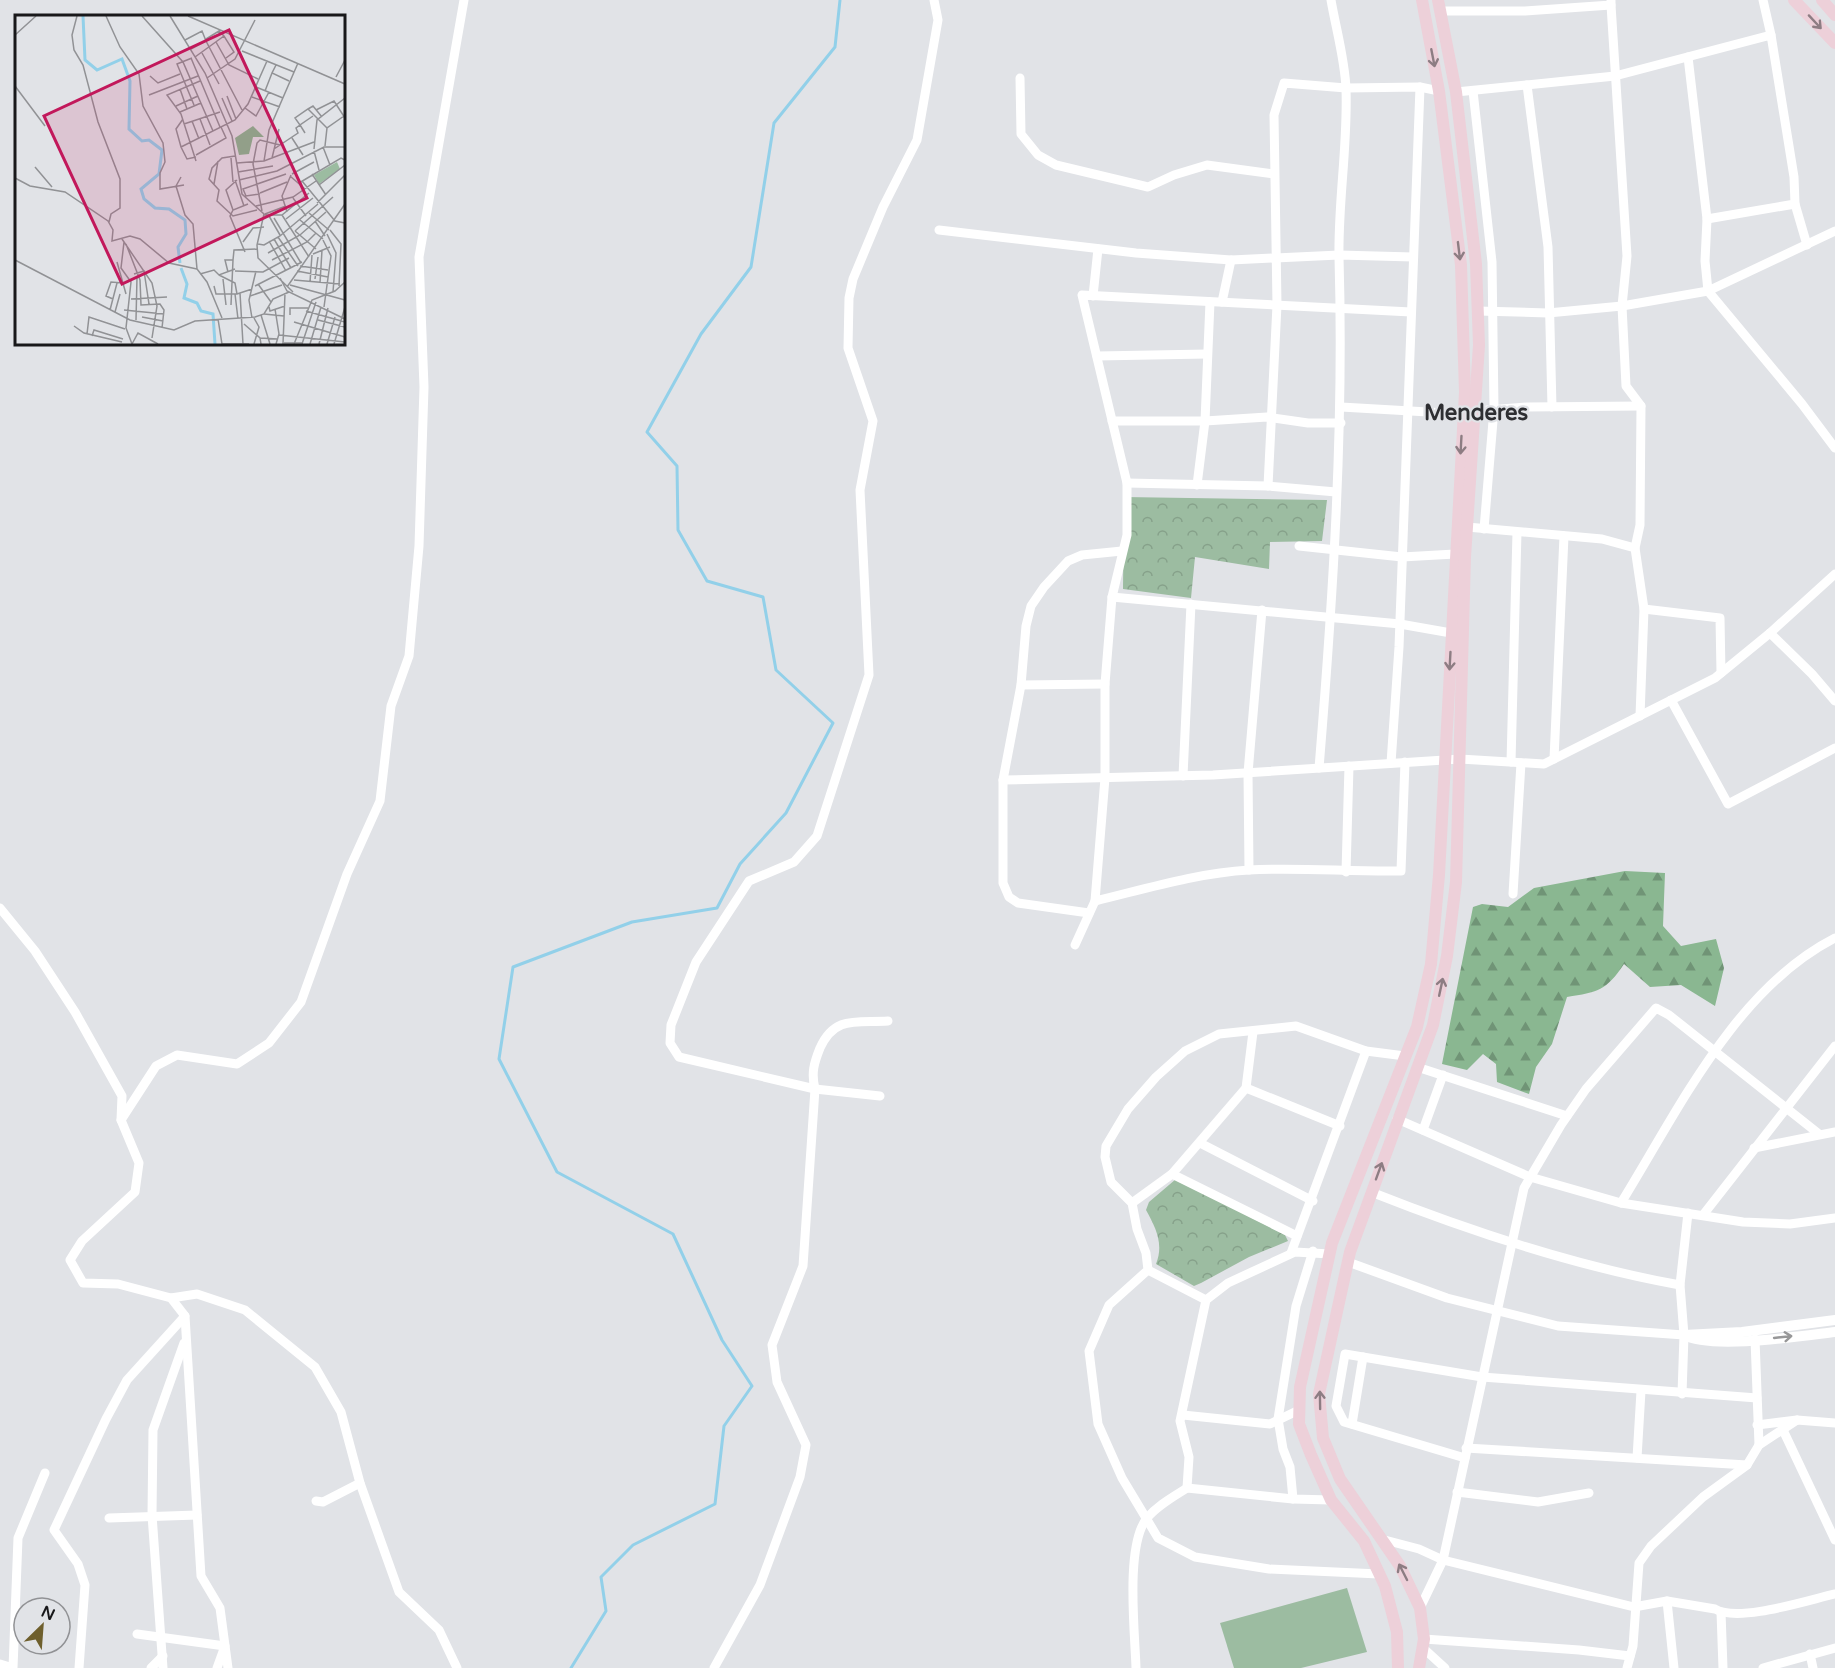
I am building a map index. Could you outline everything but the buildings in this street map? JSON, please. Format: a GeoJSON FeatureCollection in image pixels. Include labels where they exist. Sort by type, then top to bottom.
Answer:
{"type":"FeatureCollection","features":[{"type":"Feature","properties":{"kind":"main road"},"geometry":{"type":"LineString","coordinates":[[1419,1668],[1423,1643],[1420,1608],[1400,1566],[1340,1479],[1323,1438],[1319,1394],[1348,1262],[1397,1119],[1433,1025],[1448,956],[1456,882],[1469,412],[1461,265],[1439,91],[1422,0]]}},
{"type":"Feature","properties":{"kind":"main road"},"geometry":{"type":"LineString","coordinates":[[1794,0],[1835,43]]}},
{"type":"Feature","properties":{"kind":"main road"},"geometry":{"type":"LineString","coordinates":[[1822,0],[1835,15]]}},
{"type":"Feature","properties":{"kind":"main road"},"geometry":{"type":"LineString","coordinates":[[1398,1668],[1397,1632],[1385,1586],[1364,1541],[1331,1500],[1299,1424],[1299,1410],[1300,1387],[1330,1254],[1417,1027],[1431,964],[1445,760],[1455,555],[1469,412],[1479,345],[1476,264],[1456,92],[1439,5]]}},
{"type":"Feature","properties":{"kind":"street"},"geometry":{"type":"LineString","coordinates":[[121,1120],[156,1066],[177,1055],[237,1064],[269,1043],[302,1002],[347,874],[380,801],[391,706],[409,656],[419,546],[424,387],[419,257],[464,0]]}},
{"type":"Feature","properties":{"kind":"street"},"geometry":{"type":"LineString","coordinates":[[880,1096],[815,1089],[679,1057],[670,1043],[671,1025],[696,962],[749,881],[794,862],[817,836],[868,675],[860,490],[873,421],[848,348],[849,298],[853,279],[866,248],[916,140],[938,20],[934,0]]}},
{"type":"Feature","properties":{"kind":"street"},"geometry":{"type":"LineString","coordinates":[[1319,768],[1332,617],[1333,550],[1341,423],[1342,308],[1339,255],[1346,88],[1331,0]]}},
{"type":"Feature","properties":{"kind":"street"},"geometry":{"type":"LineString","coordinates":[[1763,0],[1771,35],[1794,177],[1795,204],[1807,245]]}},
{"type":"Feature","properties":{"kind":"street"},"geometry":{"type":"LineString","coordinates":[[1439,5],[1525,11],[1611,2],[1627,256],[1622,306],[1626,386],[1641,406],[1640,525],[1635,548],[1644,609],[1640,716]]}},
{"type":"Feature","properties":{"kind":"street"},"geometry":{"type":"LineString","coordinates":[[1456,92],[1615,76],[1771,35]]}},
{"type":"Feature","properties":{"kind":"street"},"geometry":{"type":"LineString","coordinates":[[1688,57],[1707,219],[1705,261],[1708,291],[1802,404],[1835,448]]}},
{"type":"Feature","properties":{"kind":"street"},"geometry":{"type":"LineString","coordinates":[[1020,78],[1021,134],[1038,155],[1056,165],[1148,187],[1174,175],[1207,165],[1274,174]]}},
{"type":"Feature","properties":{"kind":"street"},"geometry":{"type":"LineString","coordinates":[[1268,486],[1277,305],[1274,259],[1274,115],[1284,83],[1346,88],[1420,87],[1439,91]]}},
{"type":"Feature","properties":{"kind":"street"},"geometry":{"type":"LineString","coordinates":[[1527,85],[1548,247],[1552,407]]}},
{"type":"Feature","properties":{"kind":"street"},"geometry":{"type":"LineString","coordinates":[[1391,763],[1400,624],[1420,87]]}},
{"type":"Feature","properties":{"kind":"street"},"geometry":{"type":"LineString","coordinates":[[1473,91],[1492,262],[1494,409],[1484,529]]}},
{"type":"Feature","properties":{"kind":"street"},"geometry":{"type":"LineString","coordinates":[[1707,219],[1795,204]]}},
{"type":"Feature","properties":{"kind":"street"},"geometry":{"type":"LineString","coordinates":[[939,230],[1098,249],[1231,260],[1339,255],[1413,257]]}},
{"type":"Feature","properties":{"kind":"street"},"geometry":{"type":"LineString","coordinates":[[1478,311],[1548,313],[1622,306],[1708,291],[1835,231]]}},
{"type":"Feature","properties":{"kind":"street"},"geometry":{"type":"LineString","coordinates":[[1093,296],[1098,249]]}},
{"type":"Feature","properties":{"kind":"street"},"geometry":{"type":"LineString","coordinates":[[1222,302],[1231,260]]}},
{"type":"Feature","properties":{"kind":"street"},"geometry":{"type":"LineString","coordinates":[[1075,945],[1095,901],[1105,778],[1105,684],[1112,597],[1127,535],[1127,483],[1082,295],[1411,312]]}},
{"type":"Feature","properties":{"kind":"street"},"geometry":{"type":"LineString","coordinates":[[1197,485],[1205,421],[1209,302]]}},
{"type":"Feature","properties":{"kind":"street"},"geometry":{"type":"LineString","coordinates":[[1097,356],[1207,354]]}},
{"type":"Feature","properties":{"kind":"street"},"geometry":{"type":"LineString","coordinates":[[1341,407],[1407,413],[1641,406]]}},
{"type":"Feature","properties":{"kind":"street"},"geometry":{"type":"LineString","coordinates":[[1112,421],[1271,418],[1308,423],[1341,423]]}},
{"type":"Feature","properties":{"kind":"street"},"geometry":{"type":"LineString","coordinates":[[1127,483],[1268,486],[1336,492]]}},
{"type":"Feature","properties":{"kind":"street"},"geometry":{"type":"LineString","coordinates":[[1467,527],[1602,539],[1635,548]]}},
{"type":"Feature","properties":{"kind":"street"},"geometry":{"type":"LineString","coordinates":[[1513,894],[1517,532]]}},
{"type":"Feature","properties":{"kind":"street"},"geometry":{"type":"LineString","coordinates":[[1554,759],[1564,536]]}},
{"type":"Feature","properties":{"kind":"street"},"geometry":{"type":"LineString","coordinates":[[1299,546],[1402,557],[1455,555]]}},
{"type":"Feature","properties":{"kind":"street"},"geometry":{"type":"LineString","coordinates":[[1089,913],[1018,903],[1009,897],[1003,883],[1003,780],[1021,685],[1026,626],[1031,606],[1044,587],[1068,561],[1082,555],[1122,552]]}},
{"type":"Feature","properties":{"kind":"street"},"geometry":{"type":"LineString","coordinates":[[1003,780],[1183,776],[1460,759],[1544,764],[1721,673],[1770,633],[1835,574]]}},
{"type":"Feature","properties":{"kind":"street"},"geometry":{"type":"LineString","coordinates":[[1112,597],[1400,624],[1451,633]]}},
{"type":"Feature","properties":{"kind":"street"},"geometry":{"type":"LineString","coordinates":[[1183,776],[1191,604]]}},
{"type":"Feature","properties":{"kind":"street"},"geometry":{"type":"LineString","coordinates":[[1644,609],[1720,618],[1721,673]]}},
{"type":"Feature","properties":{"kind":"street"},"geometry":{"type":"LineString","coordinates":[[1249,870],[1248,773],[1262,610]]}},
{"type":"Feature","properties":{"kind":"street"},"geometry":{"type":"LineString","coordinates":[[1770,633],[1812,674],[1835,701]]}},
{"type":"Feature","properties":{"kind":"street"},"geometry":{"type":"LineString","coordinates":[[1021,685],[1105,684]]}},
{"type":"Feature","properties":{"kind":"street"},"geometry":{"type":"LineString","coordinates":[[1671,700],[1728,804],[1835,748]]}},
{"type":"Feature","properties":{"kind":"street"},"geometry":{"type":"LineString","coordinates":[[1095,901],[1206,875],[1249,870],[1401,871],[1405,762]]}},
{"type":"Feature","properties":{"kind":"street"},"geometry":{"type":"LineString","coordinates":[[1346,872],[1349,766]]}},
{"type":"Feature","properties":{"kind":"street"},"geometry":{"type":"LineString","coordinates":[[0,908],[34,951],[75,1012],[122,1096],[121,1120],[139,1163],[135,1192],[82,1241],[70,1260],[83,1283],[118,1284],[171,1298],[197,1294],[245,1310],[315,1367],[341,1412],[360,1483],[399,1592],[439,1630],[457,1668]]}},
{"type":"Feature","properties":{"kind":"street"},"geometry":{"type":"LineString","coordinates":[[1621,1203],[1715,1050],[1780,974],[1813,949],[1835,938]]}},
{"type":"Feature","properties":{"kind":"street"},"geometry":{"type":"LineString","coordinates":[[1420,1608],[1443,1560],[1524,1188],[1568,1116],[1593,1081],[1656,1008],[1715,1050],[1819,1134]]}},
{"type":"Feature","properties":{"kind":"street"},"geometry":{"type":"LineString","coordinates":[[714,1668],[760,1585],[800,1477],[806,1445],[777,1382],[772,1345],[803,1266],[815,1089],[812,1073],[827,1033],[834,1026],[888,1021]]}},
{"type":"Feature","properties":{"kind":"street"},"geometry":{"type":"LineString","coordinates":[[1148,1270],[1146,1253],[1137,1229],[1132,1203],[1111,1182],[1105,1157],[1107,1146],[1128,1109],[1156,1077],[1185,1051],[1219,1034],[1296,1026],[1366,1051],[1405,1056]]}},
{"type":"Feature","properties":{"kind":"street"},"geometry":{"type":"LineString","coordinates":[[1132,1203],[1172,1173],[1246,1088],[1253,1032]]}},
{"type":"Feature","properties":{"kind":"street"},"geometry":{"type":"LineString","coordinates":[[1703,1215],[1835,1046]]}},
{"type":"Feature","properties":{"kind":"street"},"geometry":{"type":"LineString","coordinates":[[1291,1253],[1366,1051]]}},
{"type":"Feature","properties":{"kind":"street"},"geometry":{"type":"LineString","coordinates":[[1417,1067],[1568,1116]]}},
{"type":"Feature","properties":{"kind":"street"},"geometry":{"type":"LineString","coordinates":[[1423,1130],[1443,1076]]}},
{"type":"Feature","properties":{"kind":"street"},"geometry":{"type":"LineString","coordinates":[[1246,1088],[1340,1126]]}},
{"type":"Feature","properties":{"kind":"street"},"geometry":{"type":"LineString","coordinates":[[1397,1119],[1530,1177],[1621,1203],[1743,1222],[1790,1224],[1835,1218]]}},
{"type":"Feature","properties":{"kind":"street"},"geometry":{"type":"LineString","coordinates":[[1754,1148],[1835,1132]]}},
{"type":"Feature","properties":{"kind":"street"},"geometry":{"type":"LineString","coordinates":[[1200,1143],[1312,1201]]}},
{"type":"Feature","properties":{"kind":"street"},"geometry":{"type":"LineString","coordinates":[[1172,1173],[1298,1236]]}},
{"type":"Feature","properties":{"kind":"street"},"geometry":{"type":"LineString","coordinates":[[1371,1192],[1511,1242],[1611,1273],[1680,1286]]}},
{"type":"Feature","properties":{"kind":"street"},"geometry":{"type":"LineString","coordinates":[[1682,1394],[1684,1335],[1680,1286],[1688,1213]]}},
{"type":"Feature","properties":{"kind":"street"},"geometry":{"type":"LineString","coordinates":[[1293,1499],[1290,1467],[1282,1449],[1278,1419],[1296,1306],[1313,1251]]}},
{"type":"Feature","properties":{"kind":"street"},"geometry":{"type":"LineString","coordinates":[[1187,1488],[1189,1456],[1180,1429],[1206,1300],[1228,1282],[1291,1253],[1313,1251],[1330,1254]]}},
{"type":"Feature","properties":{"kind":"street"},"geometry":{"type":"LineString","coordinates":[[1348,1262],[1447,1298],[1558,1326],[1684,1335],[1742,1332],[1835,1320]]}},
{"type":"Feature","properties":{"kind":"street"},"geometry":{"type":"LineString","coordinates":[[1148,1270],[1206,1300]]}},
{"type":"Feature","properties":{"kind":"street"},"geometry":{"type":"LineString","coordinates":[[1148,1270],[1109,1305],[1089,1351],[1098,1424],[1122,1478],[1158,1539],[1196,1557],[1269,1569],[1379,1574]]}},
{"type":"Feature","properties":{"kind":"street"},"geometry":{"type":"LineString","coordinates":[[171,1298],[184,1316],[201,1576],[220,1608],[228,1668]]}},
{"type":"Feature","properties":{"kind":"street"},"geometry":{"type":"LineString","coordinates":[[79,1668],[85,1585],[78,1564],[54,1530],[106,1419],[127,1380],[184,1316]]}},
{"type":"Feature","properties":{"kind":"street"},"geometry":{"type":"LineString","coordinates":[[1684,1335],[1695,1341],[1755,1339],[1835,1332]]}},
{"type":"Feature","properties":{"kind":"street"},"geometry":{"type":"LineString","coordinates":[[163,1668],[152,1515],[153,1430],[186,1338]]}},
{"type":"Feature","properties":{"kind":"street"},"geometry":{"type":"LineString","coordinates":[[1627,1668],[1639,1563],[1651,1546],[1703,1497],[1747,1466],[1758,1445],[1755,1339]]}},
{"type":"Feature","properties":{"kind":"street"},"geometry":{"type":"LineString","coordinates":[[1465,1458],[1344,1422],[1336,1406],[1345,1354],[1482,1377],[1641,1391],[1757,1398]]}},
{"type":"Feature","properties":{"kind":"street"},"geometry":{"type":"LineString","coordinates":[[1352,1424],[1363,1357]]}},
{"type":"Feature","properties":{"kind":"street"},"geometry":{"type":"LineString","coordinates":[[1637,1458],[1641,1391]]}},
{"type":"Feature","properties":{"kind":"street"},"geometry":{"type":"LineString","coordinates":[[1183,1415],[1270,1424],[1299,1410]]}},
{"type":"Feature","properties":{"kind":"street"},"geometry":{"type":"LineString","coordinates":[[1757,1425],[1797,1420],[1835,1423]]}},
{"type":"Feature","properties":{"kind":"street"},"geometry":{"type":"LineString","coordinates":[[1758,1445],[1797,1420]]}},
{"type":"Feature","properties":{"kind":"street"},"geometry":{"type":"LineString","coordinates":[[1783,1430],[1835,1540]]}},
{"type":"Feature","properties":{"kind":"street"},"geometry":{"type":"LineString","coordinates":[[1466,1448],[1747,1466]]}},
{"type":"Feature","properties":{"kind":"street"},"geometry":{"type":"LineString","coordinates":[[0,1664],[13,1668],[18,1538],[45,1473]]}},
{"type":"Feature","properties":{"kind":"street"},"geometry":{"type":"LineString","coordinates":[[316,1501],[323,1502],[360,1483]]}},
{"type":"Feature","properties":{"kind":"street"},"geometry":{"type":"LineString","coordinates":[[1136,1668],[1133,1554],[1146,1519],[1187,1488],[1293,1499],[1331,1500]]}},
{"type":"Feature","properties":{"kind":"street"},"geometry":{"type":"LineString","coordinates":[[1457,1492],[1539,1502],[1589,1493]]}},
{"type":"Feature","properties":{"kind":"street"},"geometry":{"type":"LineString","coordinates":[[1824,1515],[1835,1513]]}},
{"type":"Feature","properties":{"kind":"street"},"geometry":{"type":"LineString","coordinates":[[109,1518],[197,1515]]}},
{"type":"Feature","properties":{"kind":"street"},"geometry":{"type":"LineString","coordinates":[[1381,1539],[1419,1549],[1443,1560],[1634,1607],[1667,1601],[1714,1608],[1721,1612],[1751,1612],[1835,1594]]}},
{"type":"Feature","properties":{"kind":"street"},"geometry":{"type":"LineString","coordinates":[[1667,1601],[1674,1668]]}},
{"type":"Feature","properties":{"kind":"street"},"geometry":{"type":"LineString","coordinates":[[1721,1612],[1724,1668]]}},
{"type":"Feature","properties":{"kind":"street"},"geometry":{"type":"LineString","coordinates":[[137,1634],[225,1646]]}},
{"type":"Feature","properties":{"kind":"street"},"geometry":{"type":"LineString","coordinates":[[1423,1643],[1579,1650],[1630,1656]]}},
{"type":"Feature","properties":{"kind":"street"},"geometry":{"type":"LineString","coordinates":[[1423,1643],[1445,1668]]}},
{"type":"Feature","properties":{"kind":"street"},"geometry":{"type":"LineString","coordinates":[[218,1668],[225,1646]]}},
{"type":"Feature","properties":{"kind":"street"},"geometry":{"type":"LineString","coordinates":[[1763,1668],[1835,1648]]}},
{"type":"Feature","properties":{"kind":"street"},"geometry":{"type":"LineString","coordinates":[[1810,1654],[1813,1668]]}},
{"type":"Feature","properties":{"kind":"street"},"geometry":{"type":"LineString","coordinates":[[151,1668],[163,1656]]}},
{"type":"Feature","properties":{"kind":"green space"},"geometry":{"type":"Polygon","coordinates":[[[1124,497],[1327,500],[1322,541],[1270,542],[1269,569],[1195,557],[1191,598],[1123,589],[1124,497]]]}},
{"type":"Feature","properties":{"kind":"green space"},"geometry":{"type":"Polygon","coordinates":[[[1625,871],[1665,873],[1663,926],[1681,946],[1716,939],[1724,968],[1715,1006],[1681,985],[1650,987],[1624,964],[1612,980],[1600,989],[1567,997],[1552,1044],[1536,1067],[1529,1094],[1497,1082],[1496,1064],[1483,1054],[1467,1070],[1442,1064],[1473,907],[1482,904],[1508,907],[1534,888],[1625,871]]]}},
{"type":"Feature","properties":{"kind":"green space"},"geometry":{"type":"Polygon","coordinates":[[[1176,1179],[1285,1235],[1288,1241],[1249,1257],[1194,1286],[1156,1264],[1159,1243],[1156,1230],[1146,1210],[1149,1202],[1176,1179]]]}},
{"type":"Feature","properties":{"kind":"green space"},"geometry":{"type":"Polygon","coordinates":[[[1347,1588],[1367,1652],[1301,1668],[1234,1668],[1220,1623],[1347,1588]]]}},
{"type":"Feature","properties":{"kind":"waterway"},"geometry":{"type":"LineString","coordinates":[[571,1668],[606,1611],[601,1577],[633,1545],[715,1504],[724,1426],[752,1386],[722,1340],[673,1234],[557,1172],[499,1059],[513,967],[632,922],[717,908],[740,864],[786,813],[833,723],[776,670],[763,597],[707,581],[678,530],[677,466],[647,432],[701,334],[751,267],[774,123],[835,47],[840,0]]}},
{"type":"Feature","properties":{"kind":"district","name":"Menderes"},"geometry":{"type":"Point","coordinates":[1476,412]}}]}
